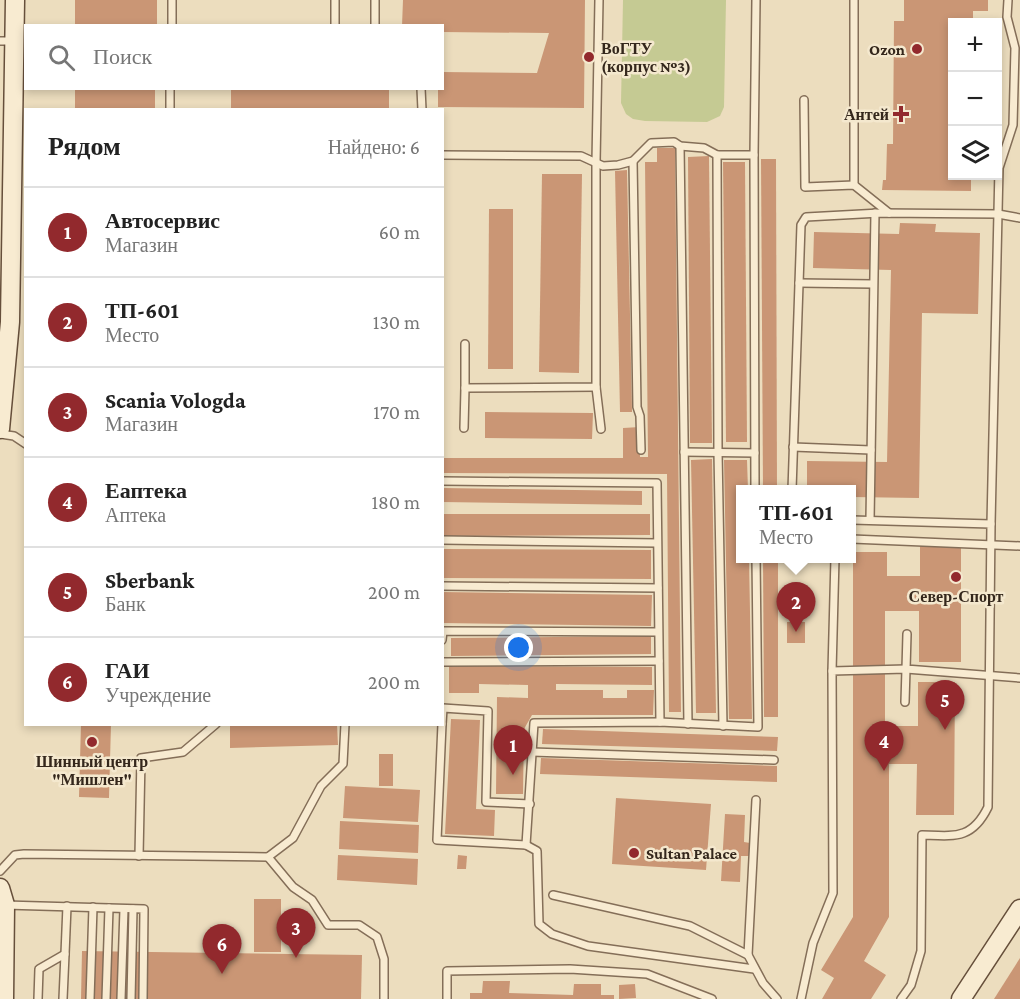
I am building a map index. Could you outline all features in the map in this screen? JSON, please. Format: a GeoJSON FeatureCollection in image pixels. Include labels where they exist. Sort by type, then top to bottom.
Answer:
{"type":"FeatureCollection","features":[{"type":"Feature","properties":{"kind":"street"},"geometry":{"type":"LineString","coordinates":[[0,429],[5,297],[7,41],[15,0]]}},
{"type":"Feature","properties":{"kind":"street"},"geometry":{"type":"LineString","coordinates":[[0,888],[5,905],[2,979],[4,999]]}},
{"type":"Feature","properties":{"kind":"street"},"geometry":{"type":"LineString","coordinates":[[961,999],[1014,924],[1020,909]]}},
{"type":"Feature","properties":{"kind":"lane"},"geometry":{"type":"LineString","coordinates":[[172,0],[172,24]]}},
{"type":"Feature","properties":{"kind":"lane"},"geometry":{"type":"LineString","coordinates":[[335,0],[335,24]]}},
{"type":"Feature","properties":{"kind":"lane"},"geometry":{"type":"LineString","coordinates":[[375,0],[375,24]]}},
{"type":"Feature","properties":{"kind":"lane"},"geometry":{"type":"LineString","coordinates":[[598,0],[596,387],[601,429]]}},
{"type":"Feature","properties":{"kind":"lane"},"geometry":{"type":"LineString","coordinates":[[755,485],[756,0]]}},
{"type":"Feature","properties":{"kind":"lane"},"geometry":{"type":"LineString","coordinates":[[854,0],[854,185]]}},
{"type":"Feature","properties":{"kind":"lane"},"geometry":{"type":"LineString","coordinates":[[902,999],[910,985],[921,951],[922,835],[959,836],[977,825],[988,807],[988,676],[999,168],[1012,125],[1015,48],[1007,17],[1008,0]]}},
{"type":"Feature","properties":{"kind":"lane"},"geometry":{"type":"LineString","coordinates":[[170,90],[170,108]]}},
{"type":"Feature","properties":{"kind":"lane"},"geometry":{"type":"LineString","coordinates":[[421,90],[422,108]]}},
{"type":"Feature","properties":{"kind":"lane"},"geometry":{"type":"LineString","coordinates":[[804,100],[805,187],[854,185],[889,213]]}},
{"type":"Feature","properties":{"kind":"lane"},"geometry":{"type":"LineString","coordinates":[[444,155],[581,156],[603,166],[633,161],[651,143],[674,142],[680,146],[704,148],[717,155],[754,154]]}},
{"type":"Feature","properties":{"kind":"lane"},"geometry":{"type":"LineString","coordinates":[[680,146],[688,724]]}},
{"type":"Feature","properties":{"kind":"lane"},"geometry":{"type":"LineString","coordinates":[[717,155],[718,453],[723,726]]}},
{"type":"Feature","properties":{"kind":"lane"},"geometry":{"type":"LineString","coordinates":[[633,161],[637,407],[640,416],[640,450]]}},
{"type":"Feature","properties":{"kind":"lane"},"geometry":{"type":"LineString","coordinates":[[870,520],[875,213]]}},
{"type":"Feature","properties":{"kind":"lane"},"geometry":{"type":"LineString","coordinates":[[792,485],[801,225],[806,217],[889,213],[998,214],[1020,218]]}},
{"type":"Feature","properties":{"kind":"lane"},"geometry":{"type":"LineString","coordinates":[[799,283],[873,284]]}},
{"type":"Feature","properties":{"kind":"lane"},"geometry":{"type":"LineString","coordinates":[[464,428],[465,344]]}},
{"type":"Feature","properties":{"kind":"lane"},"geometry":{"type":"LineString","coordinates":[[465,388],[596,387]]}},
{"type":"Feature","properties":{"kind":"lane"},"geometry":{"type":"LineString","coordinates":[[0,434],[14,436],[24,443]]}},
{"type":"Feature","properties":{"kind":"lane"},"geometry":{"type":"LineString","coordinates":[[793,447],[871,450]]}},
{"type":"Feature","properties":{"kind":"lane"},"geometry":{"type":"LineString","coordinates":[[684,452],[755,453]]}},
{"type":"Feature","properties":{"kind":"lane"},"geometry":{"type":"LineString","coordinates":[[444,481],[657,483],[660,722]]}},
{"type":"Feature","properties":{"kind":"lane"},"geometry":{"type":"LineString","coordinates":[[856,520],[992,524]]}},
{"type":"Feature","properties":{"kind":"lane"},"geometry":{"type":"LineString","coordinates":[[856,539],[1020,546]]}},
{"type":"Feature","properties":{"kind":"lane"},"geometry":{"type":"LineString","coordinates":[[444,540],[657,543]]}},
{"type":"Feature","properties":{"kind":"lane"},"geometry":{"type":"LineString","coordinates":[[526,845],[534,723],[660,722],[758,727],[756,563]]}},
{"type":"Feature","properties":{"kind":"lane"},"geometry":{"type":"LineString","coordinates":[[801,999],[813,943],[833,893],[832,671],[835,563]]}},
{"type":"Feature","properties":{"kind":"lane"},"geometry":{"type":"LineString","coordinates":[[444,586],[658,588]]}},
{"type":"Feature","properties":{"kind":"lane"},"geometry":{"type":"LineString","coordinates":[[444,631],[658,632]]}},
{"type":"Feature","properties":{"kind":"lane"},"geometry":{"type":"LineString","coordinates":[[905,702],[906,634]]}},
{"type":"Feature","properties":{"kind":"lane"},"geometry":{"type":"LineString","coordinates":[[444,662],[659,661]]}},
{"type":"Feature","properties":{"kind":"lane"},"geometry":{"type":"LineString","coordinates":[[832,671],[906,669],[1020,678]]}},
{"type":"Feature","properties":{"kind":"lane"},"geometry":{"type":"LineString","coordinates":[[444,708],[488,711],[486,802],[530,804]]}},
{"type":"Feature","properties":{"kind":"lane"},"geometry":{"type":"LineString","coordinates":[[139,856],[141,758],[183,752],[214,726]]}},
{"type":"Feature","properties":{"kind":"lane"},"geometry":{"type":"LineString","coordinates":[[0,870],[15,855],[24,854],[268,857],[293,838],[321,786],[343,764],[345,726]]}},
{"type":"Feature","properties":{"kind":"lane"},"geometry":{"type":"LineString","coordinates":[[442,726],[437,840],[526,845],[537,851],[539,924],[552,934],[588,946],[754,969]]}},
{"type":"Feature","properties":{"kind":"lane"},"geometry":{"type":"LineString","coordinates":[[532,752],[774,760]]}},
{"type":"Feature","properties":{"kind":"lane"},"geometry":{"type":"LineString","coordinates":[[756,800],[748,955],[763,983],[777,999]]}},
{"type":"Feature","properties":{"kind":"lane"},"geometry":{"type":"LineString","coordinates":[[268,857],[293,887],[312,900],[328,925],[359,925],[377,937],[384,959],[384,999]]}},
{"type":"Feature","properties":{"kind":"lane"},"geometry":{"type":"LineString","coordinates":[[554,895],[690,926],[748,955]]}},
{"type":"Feature","properties":{"kind":"lane"},"geometry":{"type":"LineString","coordinates":[[5,905],[144,909],[143,999]]}},
{"type":"Feature","properties":{"kind":"lane"},"geometry":{"type":"LineString","coordinates":[[63,999],[68,906]]}},
{"type":"Feature","properties":{"kind":"lane"},"geometry":{"type":"LineString","coordinates":[[90,999],[93,907]]}},
{"type":"Feature","properties":{"kind":"lane"},"geometry":{"type":"LineString","coordinates":[[106,999],[109,908]]}},
{"type":"Feature","properties":{"kind":"lane"},"geometry":{"type":"LineString","coordinates":[[120,999],[124,909]]}},
{"type":"Feature","properties":{"kind":"lane"},"geometry":{"type":"LineString","coordinates":[[131,999],[133,909]]}},
{"type":"Feature","properties":{"kind":"lane"},"geometry":{"type":"LineString","coordinates":[[38,999],[39,969],[65,954]]}},
{"type":"Feature","properties":{"kind":"lane"},"geometry":{"type":"LineString","coordinates":[[447,999],[447,971],[570,969],[647,974],[712,999]]}},
{"type":"Feature","properties":{"kind":"green space"},"geometry":{"type":"Polygon","coordinates":[[[623,0],[726,0],[724,107],[720,116],[707,122],[645,121],[633,119],[626,114],[621,103],[623,0]]]}},
{"type":"Feature","properties":{"kind":"building"},"geometry":{"type":"Polygon","coordinates":[[[75,0],[157,0],[157,24],[75,24],[75,0]]]}},
{"type":"Feature","properties":{"kind":"building"},"geometry":{"type":"Polygon","coordinates":[[[403,0],[585,0],[584,108],[438,107],[438,90],[444,90],[444,72],[537,73],[549,33],[444,32],[444,24],[402,24],[403,0]]]}},
{"type":"Feature","properties":{"kind":"building"},"geometry":{"type":"Polygon","coordinates":[[[904,0],[988,0],[988,11],[973,11],[973,18],[948,18],[948,180],[971,180],[971,191],[882,190],[883,180],[886,180],[887,144],[893,144],[894,21],[904,21],[904,0]]]}},
{"type":"Feature","properties":{"kind":"building"},"geometry":{"type":"Polygon","coordinates":[[[75,90],[155,90],[155,108],[75,108],[75,90]]]}},
{"type":"Feature","properties":{"kind":"building"},"geometry":{"type":"Polygon","coordinates":[[[231,90],[389,90],[389,108],[231,108],[231,90]]]}},
{"type":"Feature","properties":{"kind":"building"},"geometry":{"type":"Polygon","coordinates":[[[657,148],[675,148],[681,712],[669,712],[667,474],[444,473],[444,458],[623,458],[623,428],[640,427],[640,457],[648,457],[645,162],[657,162],[657,148]]]}},
{"type":"Feature","properties":{"kind":"building"},"geometry":{"type":"Polygon","coordinates":[[[709,156],[712,443],[690,443],[688,157],[709,156]]]}},
{"type":"Feature","properties":{"kind":"building"},"geometry":{"type":"Polygon","coordinates":[[[761,159],[776,159],[777,485],[763,485],[761,159]]]}},
{"type":"Feature","properties":{"kind":"building"},"geometry":{"type":"Polygon","coordinates":[[[723,162],[745,162],[747,442],[726,442],[723,162]]]}},
{"type":"Feature","properties":{"kind":"building"},"geometry":{"type":"Polygon","coordinates":[[[627,170],[632,412],[620,412],[615,171],[627,170]]]}},
{"type":"Feature","properties":{"kind":"building"},"geometry":{"type":"Polygon","coordinates":[[[542,174],[582,174],[579,373],[539,372],[542,174]]]}},
{"type":"Feature","properties":{"kind":"building"},"geometry":{"type":"Polygon","coordinates":[[[489,209],[513,209],[513,369],[488,369],[489,209]]]}},
{"type":"Feature","properties":{"kind":"building"},"geometry":{"type":"Polygon","coordinates":[[[900,223],[936,224],[935,232],[980,233],[978,314],[922,313],[919,498],[856,497],[856,485],[807,485],[807,461],[887,462],[891,270],[813,268],[814,232],[899,234],[900,223]]]}},
{"type":"Feature","properties":{"kind":"building"},"geometry":{"type":"Polygon","coordinates":[[[485,412],[593,413],[592,439],[485,438],[485,412]]]}},
{"type":"Feature","properties":{"kind":"building"},"geometry":{"type":"Polygon","coordinates":[[[712,459],[716,713],[696,713],[691,460],[712,459]]]}},
{"type":"Feature","properties":{"kind":"building"},"geometry":{"type":"Polygon","coordinates":[[[724,460],[747,460],[748,485],[736,485],[736,563],[749,563],[752,719],[729,719],[724,460]]]}},
{"type":"Feature","properties":{"kind":"building"},"geometry":{"type":"Polygon","coordinates":[[[444,488],[642,491],[642,505],[444,502],[444,488]]]}},
{"type":"Feature","properties":{"kind":"building"},"geometry":{"type":"Polygon","coordinates":[[[444,514],[650,514],[650,535],[444,536],[444,514]]]}},
{"type":"Feature","properties":{"kind":"building"},"geometry":{"type":"Polygon","coordinates":[[[920,546],[961,546],[961,662],[919,662],[919,611],[885,611],[885,726],[918,726],[918,682],[955,682],[954,815],[916,815],[917,764],[889,764],[889,917],[864,961],[886,975],[871,999],[822,999],[834,978],[821,970],[853,917],[853,563],[856,563],[856,552],[887,552],[887,576],[920,576],[920,546]]]}},
{"type":"Feature","properties":{"kind":"building"},"geometry":{"type":"Polygon","coordinates":[[[444,549],[651,550],[651,579],[444,578],[444,549]]]}},
{"type":"Feature","properties":{"kind":"building"},"geometry":{"type":"Polygon","coordinates":[[[763,563],[778,563],[778,717],[764,717],[763,563]]]}},
{"type":"Feature","properties":{"kind":"building"},"geometry":{"type":"Polygon","coordinates":[[[444,592],[652,595],[651,626],[444,623],[444,592]]]}},
{"type":"Feature","properties":{"kind":"building"},"geometry":{"type":"Polygon","coordinates":[[[787,622],[805,622],[805,643],[787,643],[787,622]]]}},
{"type":"Feature","properties":{"kind":"building"},"geometry":{"type":"Polygon","coordinates":[[[651,636],[651,654],[451,656],[451,638],[651,636]]]}},
{"type":"Feature","properties":{"kind":"building"},"geometry":{"type":"Polygon","coordinates":[[[449,666],[652,667],[652,685],[556,684],[556,690],[603,690],[603,698],[627,698],[627,690],[654,690],[653,715],[532,715],[524,729],[523,794],[496,794],[497,697],[528,698],[528,685],[479,684],[479,693],[449,693],[449,666]]]}},
{"type":"Feature","properties":{"kind":"building"},"geometry":{"type":"Polygon","coordinates":[[[451,719],[480,720],[476,809],[495,810],[494,836],[445,834],[451,719]]]}},
{"type":"Feature","properties":{"kind":"building"},"geometry":{"type":"Polygon","coordinates":[[[81,726],[111,726],[109,798],[79,797],[81,726]]]}},
{"type":"Feature","properties":{"kind":"building"},"geometry":{"type":"Polygon","coordinates":[[[230,726],[337,726],[338,745],[230,748],[230,726]]]}},
{"type":"Feature","properties":{"kind":"building"},"geometry":{"type":"Polygon","coordinates":[[[543,729],[778,737],[777,751],[542,744],[543,729]]]}},
{"type":"Feature","properties":{"kind":"building"},"geometry":{"type":"Polygon","coordinates":[[[379,754],[393,754],[393,786],[379,786],[379,754]]]}},
{"type":"Feature","properties":{"kind":"building"},"geometry":{"type":"Polygon","coordinates":[[[541,758],[777,766],[777,782],[540,774],[541,758]]]}},
{"type":"Feature","properties":{"kind":"building"},"geometry":{"type":"Polygon","coordinates":[[[345,786],[420,790],[418,822],[343,818],[345,786]]]}},
{"type":"Feature","properties":{"kind":"building"},"geometry":{"type":"Polygon","coordinates":[[[616,798],[711,804],[706,870],[612,864],[616,798]]]}},
{"type":"Feature","properties":{"kind":"building"},"geometry":{"type":"Polygon","coordinates":[[[725,814],[745,815],[744,842],[750,843],[749,856],[741,856],[740,882],[721,881],[725,814]]]}},
{"type":"Feature","properties":{"kind":"building"},"geometry":{"type":"Polygon","coordinates":[[[340,821],[419,825],[418,853],[339,849],[340,821]]]}},
{"type":"Feature","properties":{"kind":"building"},"geometry":{"type":"Polygon","coordinates":[[[338,855],[418,859],[417,885],[337,880],[338,855]]]}},
{"type":"Feature","properties":{"kind":"building"},"geometry":{"type":"Polygon","coordinates":[[[458,855],[467,856],[466,869],[457,869],[458,855]]]}},
{"type":"Feature","properties":{"kind":"building"},"geometry":{"type":"Polygon","coordinates":[[[254,899],[281,899],[281,952],[254,952],[254,899]]]}},
{"type":"Feature","properties":{"kind":"building"},"geometry":{"type":"Polygon","coordinates":[[[82,951],[362,955],[361,999],[81,999],[82,951]]]}},
{"type":"Feature","properties":{"kind":"building"},"geometry":{"type":"Polygon","coordinates":[[[1020,958],[1020,999],[994,999],[1020,958]]]}},
{"type":"Feature","properties":{"kind":"building"},"geometry":{"type":"Polygon","coordinates":[[[483,981],[510,981],[509,993],[573,995],[574,984],[601,984],[601,995],[614,995],[614,999],[470,999],[470,993],[482,993],[483,981]]]}},
{"type":"Feature","properties":{"kind":"building"},"geometry":{"type":"Polygon","coordinates":[[[635,984],[636,998],[619,999],[619,985],[635,984]]]}},
{"type":"Feature","properties":{"kind":"place","name":"Ozon"},"geometry":{"type":"Point","coordinates":[917,49]}},
{"type":"Feature","properties":{"kind":"place","name":"ВоГТУ (корпус №3)"},"geometry":{"type":"Point","coordinates":[589,57]}},
{"type":"Feature","properties":{"kind":"place","name":"Антей"},"geometry":{"type":"Point","coordinates":[901,114]}},
{"type":"Feature","properties":{"kind":"place","name":"Север-Спорт"},"geometry":{"type":"Point","coordinates":[956,577]}},
{"type":"Feature","properties":{"kind":"place","name":"ТП-601"},"geometry":{"type":"Point","coordinates":[796,632]}},
{"type":"Feature","properties":{"kind":"place","name":"Sberbank"},"geometry":{"type":"Point","coordinates":[945,730]}},
{"type":"Feature","properties":{"kind":"place","name":"Шинный центр \"Мишлен\""},"geometry":{"type":"Point","coordinates":[92,742]}},
{"type":"Feature","properties":{"kind":"place","name":"Еаптека"},"geometry":{"type":"Point","coordinates":[884,771]}},
{"type":"Feature","properties":{"kind":"place","name":"Автосервис"},"geometry":{"type":"Point","coordinates":[513,775]}},
{"type":"Feature","properties":{"kind":"place","name":"Sultan Palace"},"geometry":{"type":"Point","coordinates":[634,853]}},
{"type":"Feature","properties":{"kind":"place","name":"Scania Vologda"},"geometry":{"type":"Point","coordinates":[296,958]}},
{"type":"Feature","properties":{"kind":"place","name":"ГАИ"},"geometry":{"type":"Point","coordinates":[222,974]}}]}
